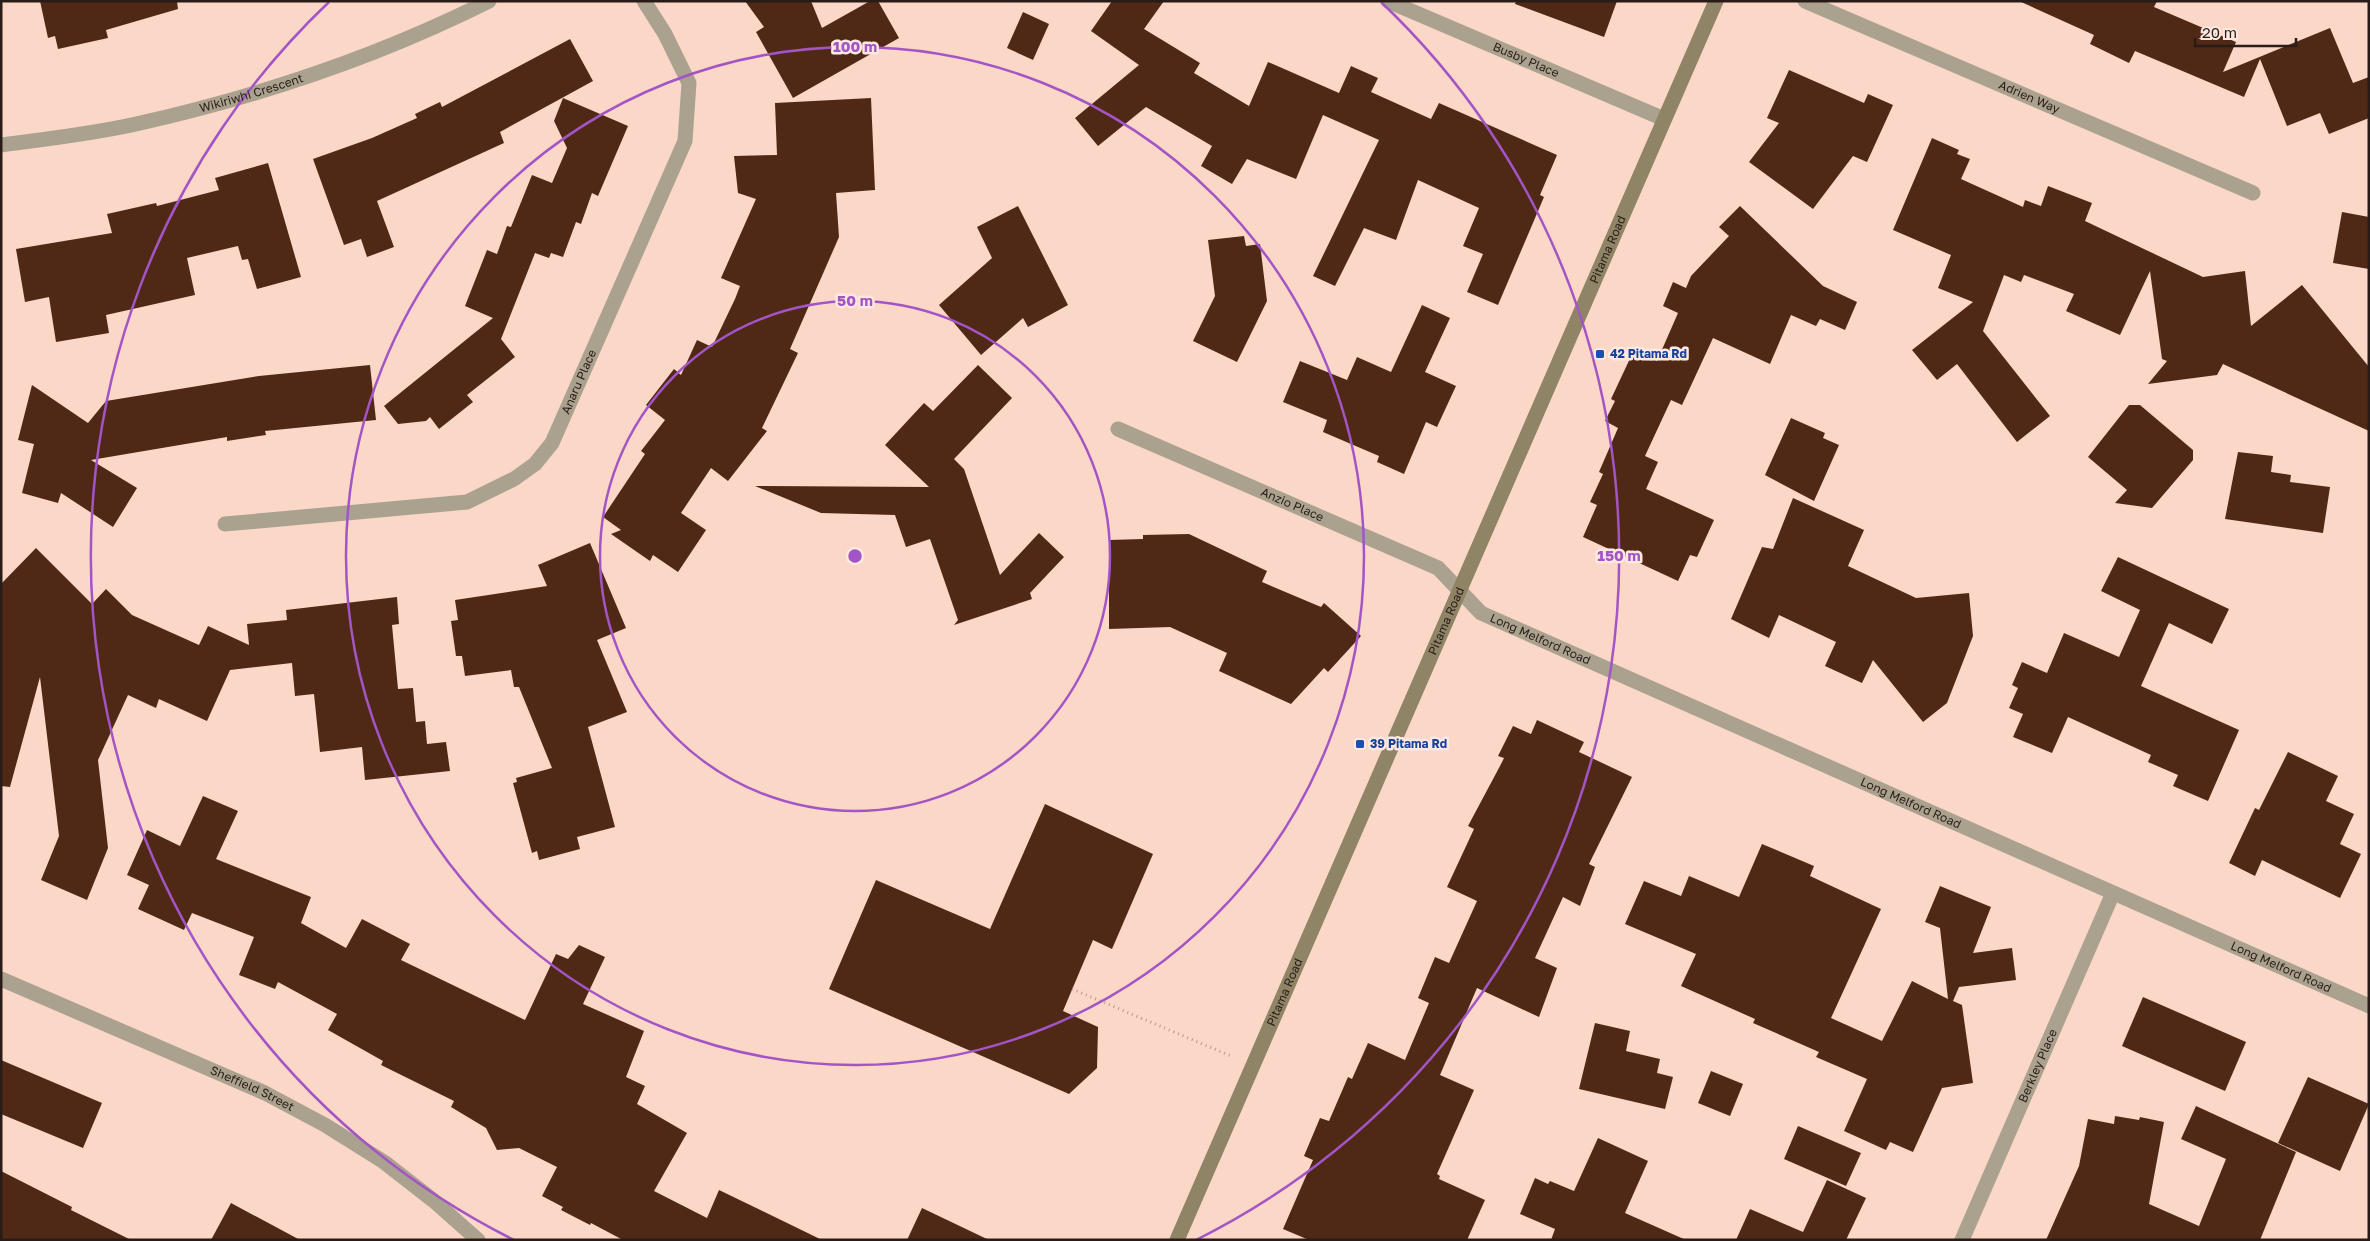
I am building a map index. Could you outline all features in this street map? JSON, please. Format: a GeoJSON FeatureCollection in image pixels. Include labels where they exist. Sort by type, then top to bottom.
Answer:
{"type":"FeatureCollection","features":[{"type":"Feature","properties":{"kind":"street","name":"Wikiriwhi Crescent"},"geometry":{"type":"LineString","coordinates":[[1,145],[135,124],[242,96],[380,50],[449,21],[489,1]]}},
{"type":"Feature","properties":{"kind":"street","name":"Anaru Place"},"geometry":{"type":"LineString","coordinates":[[225,524],[467,502],[514,479],[535,464],[552,443],[685,141],[689,83],[665,34],[644,1]]}},
{"type":"Feature","properties":{"kind":"street","name":"Busby Place"},"geometry":{"type":"LineString","coordinates":[[1388,1],[1664,120]]}},
{"type":"Feature","properties":{"kind":"street","name":"Pitama Road"},"geometry":{"type":"LineString","coordinates":[[1177,1240],[1716,1]]}},
{"type":"Feature","properties":{"kind":"street","name":"Adrien Way"},"geometry":{"type":"LineString","coordinates":[[1805,1],[2253,193]]}},
{"type":"Feature","properties":{"kind":"street","name":"Anzio Place"},"geometry":{"type":"LineString","coordinates":[[1118,429],[1438,568],[1460,591]]}},
{"type":"Feature","properties":{"kind":"street","name":"Long Melford Road"},"geometry":{"type":"LineString","coordinates":[[1460,591],[1481,613],[2369,1006]]}},
{"type":"Feature","properties":{"kind":"street","name":"Berkley Place"},"geometry":{"type":"LineString","coordinates":[[1962,1240],[2113,893]]}},
{"type":"Feature","properties":{"kind":"street","name":"Sheffield Street"},"geometry":{"type":"LineString","coordinates":[[1,979],[265,1093],[326,1125],[384,1162],[434,1201],[478,1240]]}},
{"type":"Feature","properties":{"kind":"path"},"geometry":{"type":"LineString","coordinates":[[1072,989],[1252,1065]]}},
{"type":"Feature","properties":{"kind":"building"},"geometry":{"type":"Polygon","coordinates":[[[40,1],[177,1],[178,9],[106,30],[108,38],[58,49],[55,36],[48,38],[40,1]]]}},
{"type":"Feature","properties":{"kind":"building"},"geometry":{"type":"Polygon","coordinates":[[[745,1],[811,1],[822,28],[870,1],[878,1],[899,38],[793,98],[756,32],[764,27],[745,1]]]}},
{"type":"Feature","properties":{"kind":"building"},"geometry":{"type":"Polygon","coordinates":[[[1112,1],[1164,1],[1144,29],[1200,63],[1194,73],[1249,106],[1268,62],[1339,93],[1351,66],[1378,78],[1371,92],[1431,119],[1439,103],[1557,155],[1540,195],[1544,197],[1498,305],[1467,292],[1483,254],[1463,246],[1479,208],[1418,180],[1396,240],[1364,228],[1335,286],[1313,276],[1379,140],[1323,115],[1296,179],[1247,159],[1232,184],[1201,166],[1212,146],[1146,107],[1098,146],[1075,118],[1139,65],[1091,31],[1112,1]]]}},
{"type":"Feature","properties":{"kind":"building"},"geometry":{"type":"Polygon","coordinates":[[[1516,1],[1617,1],[1604,37],[1515,4],[1516,1]]]}},
{"type":"Feature","properties":{"kind":"building"},"geometry":{"type":"Polygon","coordinates":[[[2019,1],[2157,1],[2154,7],[2236,42],[2223,72],[2330,28],[2353,83],[2369,77],[2369,118],[2329,134],[2320,113],[2287,126],[2260,59],[2244,97],[2135,51],[2129,63],[2090,44],[2094,35],[2019,1]]]}},
{"type":"Feature","properties":{"kind":"building"},"geometry":{"type":"Polygon","coordinates":[[[1023,12],[1049,24],[1033,60],[1007,48],[1023,12]]]}},
{"type":"Feature","properties":{"kind":"building"},"geometry":{"type":"Polygon","coordinates":[[[570,39],[593,81],[500,132],[504,143],[377,201],[394,247],[367,257],[361,239],[344,245],[313,159],[372,138],[417,118],[415,114],[440,102],[442,107],[570,39]]]}},
{"type":"Feature","properties":{"kind":"building"},"geometry":{"type":"Polygon","coordinates":[[[1789,70],[1864,103],[1868,94],[1893,105],[1867,162],[1853,156],[1813,209],[1749,162],[1779,123],[1767,118],[1789,70]]]}},
{"type":"Feature","properties":{"kind":"building"},"geometry":{"type":"Polygon","coordinates":[[[563,98],[628,126],[598,196],[592,193],[581,224],[576,222],[563,257],[551,253],[549,258],[535,253],[501,339],[515,357],[467,395],[473,402],[439,429],[430,417],[426,421],[398,424],[384,406],[493,318],[465,306],[487,250],[497,254],[507,226],[511,227],[532,175],[552,183],[567,148],[554,121],[563,98]]]}},
{"type":"Feature","properties":{"kind":"building"},"geometry":{"type":"Polygon","coordinates":[[[871,98],[875,190],[836,193],[839,237],[790,349],[798,353],[762,428],[767,431],[728,481],[711,468],[681,513],[706,530],[678,572],[653,555],[650,561],[611,534],[621,530],[603,517],[645,454],[641,451],[665,420],[646,405],[674,369],[681,375],[697,340],[712,347],[740,286],[721,278],[756,199],[738,193],[734,156],[777,155],[775,103],[871,98]]]}},
{"type":"Feature","properties":{"kind":"building"},"geometry":{"type":"Polygon","coordinates":[[[1932,138],[1959,150],[1957,154],[1970,159],[1961,179],[2023,207],[2025,200],[2041,206],[2048,186],[2092,203],[2085,221],[2203,277],[2245,271],[2251,326],[2302,285],[2369,367],[2369,431],[2223,364],[2217,375],[2148,384],[2167,361],[2162,359],[2150,271],[2120,335],[2066,311],[2074,294],[2024,275],[2021,282],[2004,275],[1983,331],[2050,416],[2017,442],[1957,364],[1937,380],[1912,350],[1973,302],[1938,288],[1951,255],[1893,230],[1932,138]]]}},
{"type":"Feature","properties":{"kind":"building"},"geometry":{"type":"Polygon","coordinates":[[[268,163],[301,277],[257,289],[248,259],[242,260],[238,246],[187,258],[195,295],[106,315],[109,333],[56,342],[49,297],[25,302],[16,249],[112,233],[107,214],[156,203],[157,206],[219,190],[215,178],[268,163]]]}},
{"type":"Feature","properties":{"kind":"building"},"geometry":{"type":"Polygon","coordinates":[[[1018,206],[1068,305],[1028,327],[1023,318],[981,355],[939,305],[992,258],[977,227],[1018,206]]]}},
{"type":"Feature","properties":{"kind":"building"},"geometry":{"type":"Polygon","coordinates":[[[1740,206],[1823,286],[1857,302],[1845,330],[1820,319],[1816,326],[1791,315],[1770,364],[1713,338],[1682,405],[1671,400],[1645,456],[1658,462],[1646,489],[1714,520],[1697,557],[1690,555],[1678,581],[1583,537],[1597,505],[1590,502],[1603,474],[1599,472],[1618,428],[1605,421],[1615,401],[1611,399],[1634,350],[1657,361],[1678,313],[1663,306],[1673,282],[1686,288],[1691,276],[1729,236],[1719,227],[1740,206]]]}},
{"type":"Feature","properties":{"kind":"building"},"geometry":{"type":"Polygon","coordinates":[[[2342,212],[2369,217],[2369,269],[2333,263],[2342,212]]]}},
{"type":"Feature","properties":{"kind":"building"},"geometry":{"type":"Polygon","coordinates":[[[1244,236],[1246,246],[1260,244],[1267,301],[1237,362],[1193,341],[1215,296],[1208,240],[1244,236]]]}},
{"type":"Feature","properties":{"kind":"building"},"geometry":{"type":"Polygon","coordinates":[[[1422,305],[1450,318],[1425,372],[1456,386],[1437,427],[1426,422],[1404,474],[1377,462],[1379,456],[1323,432],[1327,420],[1283,402],[1300,361],[1347,380],[1357,357],[1391,372],[1422,305]]]}},
{"type":"Feature","properties":{"kind":"building"},"geometry":{"type":"Polygon","coordinates":[[[370,365],[376,420],[265,431],[266,435],[227,441],[227,437],[91,460],[137,488],[113,527],[61,493],[58,503],[22,493],[34,444],[18,440],[32,385],[88,423],[106,401],[259,376],[370,365]]]}},
{"type":"Feature","properties":{"kind":"building"},"geometry":{"type":"Polygon","coordinates":[[[978,365],[1012,398],[954,459],[964,469],[1000,575],[1039,533],[1064,557],[1030,593],[1032,599],[954,625],[958,620],[930,539],[906,547],[895,515],[821,513],[755,486],[929,487],[885,445],[924,403],[933,411],[978,365]]]}},
{"type":"Feature","properties":{"kind":"building"},"geometry":{"type":"Polygon","coordinates":[[[2129,405],[2140,405],[2193,450],[2193,460],[2152,508],[2115,503],[2127,490],[2088,457],[2129,405]]]}},
{"type":"Feature","properties":{"kind":"building"},"geometry":{"type":"Polygon","coordinates":[[[1791,418],[1825,433],[1823,438],[1839,445],[1814,501],[1765,475],[1791,418]]]}},
{"type":"Feature","properties":{"kind":"building"},"geometry":{"type":"Polygon","coordinates":[[[2238,452],[2273,456],[2271,472],[2291,475],[2290,482],[2330,487],[2323,533],[2225,519],[2238,452]]]}},
{"type":"Feature","properties":{"kind":"building"},"geometry":{"type":"Polygon","coordinates":[[[1793,498],[1864,530],[1848,566],[1916,598],[1969,593],[1973,636],[1947,703],[1923,722],[1873,660],[1862,683],[1825,666],[1836,642],[1779,615],[1769,638],[1731,619],[1762,547],[1773,549],[1793,498]]]}},
{"type":"Feature","properties":{"kind":"building"},"geometry":{"type":"Polygon","coordinates":[[[1189,534],[1267,571],[1262,582],[1321,607],[1324,603],[1361,636],[1328,672],[1324,668],[1291,704],[1219,671],[1227,653],[1170,627],[1109,629],[1109,540],[1143,539],[1143,535],[1189,534]]]}},
{"type":"Feature","properties":{"kind":"building"},"geometry":{"type":"Polygon","coordinates":[[[590,543],[626,628],[597,640],[627,712],[588,727],[615,827],[577,837],[580,849],[539,860],[537,851],[532,853],[513,783],[517,782],[516,778],[552,768],[519,687],[514,687],[511,670],[465,676],[462,656],[456,656],[451,621],[458,620],[455,600],[547,586],[538,565],[590,543]]]}},
{"type":"Feature","properties":{"kind":"building"},"geometry":{"type":"Polygon","coordinates":[[[36,548],[92,604],[106,589],[132,615],[199,645],[208,626],[249,645],[247,624],[287,620],[286,610],[397,597],[399,624],[392,625],[398,689],[413,688],[416,722],[425,721],[427,744],[446,742],[450,771],[365,780],[362,747],[320,752],[314,694],[295,696],[292,663],[230,670],[207,721],[159,699],[156,708],[128,695],[98,760],[108,848],[87,900],[41,880],[59,836],[40,677],[10,787],[1,786],[1,584],[36,548]]]}},
{"type":"Feature","properties":{"kind":"building"},"geometry":{"type":"Polygon","coordinates":[[[2118,557],[2229,609],[2212,644],[2169,623],[2141,686],[2239,730],[2208,801],[2173,786],[2178,775],[2148,762],[2151,755],[2068,717],[2052,753],[2013,737],[2023,714],[2009,708],[2018,688],[2012,685],[2022,662],[2047,673],[2064,633],[2119,657],[2140,610],[2101,591],[2118,557]]]}},
{"type":"Feature","properties":{"kind":"building"},"geometry":{"type":"Polygon","coordinates":[[[1537,720],[1584,742],[1579,752],[1632,777],[1589,864],[1595,867],[1580,906],[1563,897],[1535,958],[1557,968],[1539,1017],[1477,988],[1440,1075],[1474,1090],[1437,1174],[1440,1176],[1439,1179],[1485,1200],[1467,1240],[1309,1240],[1283,1229],[1313,1160],[1304,1156],[1320,1118],[1329,1121],[1348,1077],[1352,1079],[1368,1043],[1405,1060],[1429,1003],[1418,998],[1435,957],[1449,963],[1477,901],[1447,887],[1474,829],[1468,826],[1504,758],[1498,756],[1513,726],[1531,734],[1537,720]]]}},
{"type":"Feature","properties":{"kind":"building"},"geometry":{"type":"Polygon","coordinates":[[[2288,752],[2338,776],[2326,801],[2354,814],[2340,844],[2361,854],[2340,898],[2262,860],[2255,876],[2229,863],[2255,808],[2259,810],[2288,752]]]}},
{"type":"Feature","properties":{"kind":"building"},"geometry":{"type":"Polygon","coordinates":[[[203,796],[238,811],[216,859],[311,897],[301,923],[346,948],[362,919],[410,944],[401,960],[525,1020],[556,954],[568,959],[579,945],[605,957],[583,1004],[644,1031],[626,1077],[645,1086],[637,1104],[687,1133],[654,1191],[707,1218],[719,1190],[822,1240],[623,1240],[591,1223],[590,1225],[561,1210],[563,1207],[542,1196],[557,1167],[519,1148],[497,1150],[486,1128],[451,1107],[454,1101],[381,1065],[383,1061],[328,1030],[337,1014],[278,982],[275,989],[239,975],[254,937],[192,913],[184,930],[138,909],[149,885],[127,875],[147,830],[180,846],[203,796]]]}},
{"type":"Feature","properties":{"kind":"building"},"geometry":{"type":"Polygon","coordinates":[[[1045,804],[1153,854],[1112,949],[1093,940],[1063,1011],[1098,1027],[1097,1068],[1069,1094],[829,989],[876,880],[990,929],[1045,804]]]}},
{"type":"Feature","properties":{"kind":"building"},"geometry":{"type":"Polygon","coordinates":[[[1762,844],[1814,866],[1810,876],[1881,909],[1831,1018],[1882,1041],[1912,981],[1948,999],[1940,928],[1925,922],[1940,886],[1991,907],[1973,953],[2012,948],[2016,980],[1959,987],[1953,1001],[1962,1005],[1973,1083],[1942,1088],[1913,1152],[1890,1142],[1886,1150],[1844,1131],[1867,1079],[1816,1057],[1819,1052],[1753,1023],[1755,1019],[1681,986],[1696,954],[1625,924],[1644,881],[1681,896],[1689,876],[1739,897],[1762,844]]]}},
{"type":"Feature","properties":{"kind":"building"},"geometry":{"type":"Polygon","coordinates":[[[2143,997],[2246,1042],[2225,1091],[2122,1046],[2143,997]]]}},
{"type":"Feature","properties":{"kind":"building"},"geometry":{"type":"Polygon","coordinates":[[[1595,1023],[1630,1031],[1626,1051],[1660,1059],[1657,1073],[1673,1077],[1665,1109],[1579,1089],[1595,1023]]]}},
{"type":"Feature","properties":{"kind":"building"},"geometry":{"type":"Polygon","coordinates":[[[1,1060],[102,1103],[83,1148],[1,1114],[1,1060]]]}},
{"type":"Feature","properties":{"kind":"building"},"geometry":{"type":"Polygon","coordinates":[[[1711,1071],[1743,1084],[1730,1116],[1698,1103],[1711,1071]]]}},
{"type":"Feature","properties":{"kind":"building"},"geometry":{"type":"Polygon","coordinates":[[[2308,1077],[2369,1104],[2340,1171],[2278,1143],[2308,1077]]]}},
{"type":"Feature","properties":{"kind":"building"},"geometry":{"type":"Polygon","coordinates":[[[2196,1106],[2296,1152],[2260,1240],[2046,1240],[2079,1166],[2088,1119],[2114,1124],[2115,1116],[2139,1120],[2140,1117],[2164,1122],[2149,1204],[2199,1226],[2226,1159],[2181,1139],[2196,1106]]]}},
{"type":"Feature","properties":{"kind":"building"},"geometry":{"type":"Polygon","coordinates":[[[1798,1126],[1861,1153],[1846,1186],[1784,1159],[1798,1126]]]}},
{"type":"Feature","properties":{"kind":"building"},"geometry":{"type":"Polygon","coordinates":[[[1598,1138],[1648,1161],[1625,1213],[1686,1240],[1551,1240],[1555,1229],[1520,1214],[1535,1178],[1548,1184],[1550,1181],[1574,1191],[1598,1138]]]}},
{"type":"Feature","properties":{"kind":"building"},"geometry":{"type":"Polygon","coordinates":[[[1,1171],[72,1207],[71,1210],[131,1240],[1,1240],[1,1171]]]}},
{"type":"Feature","properties":{"kind":"building"},"geometry":{"type":"Polygon","coordinates":[[[1827,1180],[1866,1198],[1846,1240],[1736,1240],[1750,1209],[1803,1232],[1827,1180]]]}},
{"type":"Feature","properties":{"kind":"building"},"geometry":{"type":"Polygon","coordinates":[[[231,1203],[300,1240],[211,1240],[231,1203]]]}},
{"type":"Feature","properties":{"kind":"building"},"geometry":{"type":"Polygon","coordinates":[[[922,1208],[989,1240],[907,1240],[922,1208]]]}},
{"type":"Feature","properties":{"kind":"place","name":"42 Pitama Rd"},"geometry":{"type":"Point","coordinates":[1600,354]}},
{"type":"Feature","properties":{"kind":"place","name":"39 Pitama Rd"},"geometry":{"type":"Point","coordinates":[1360,744]}}]}
